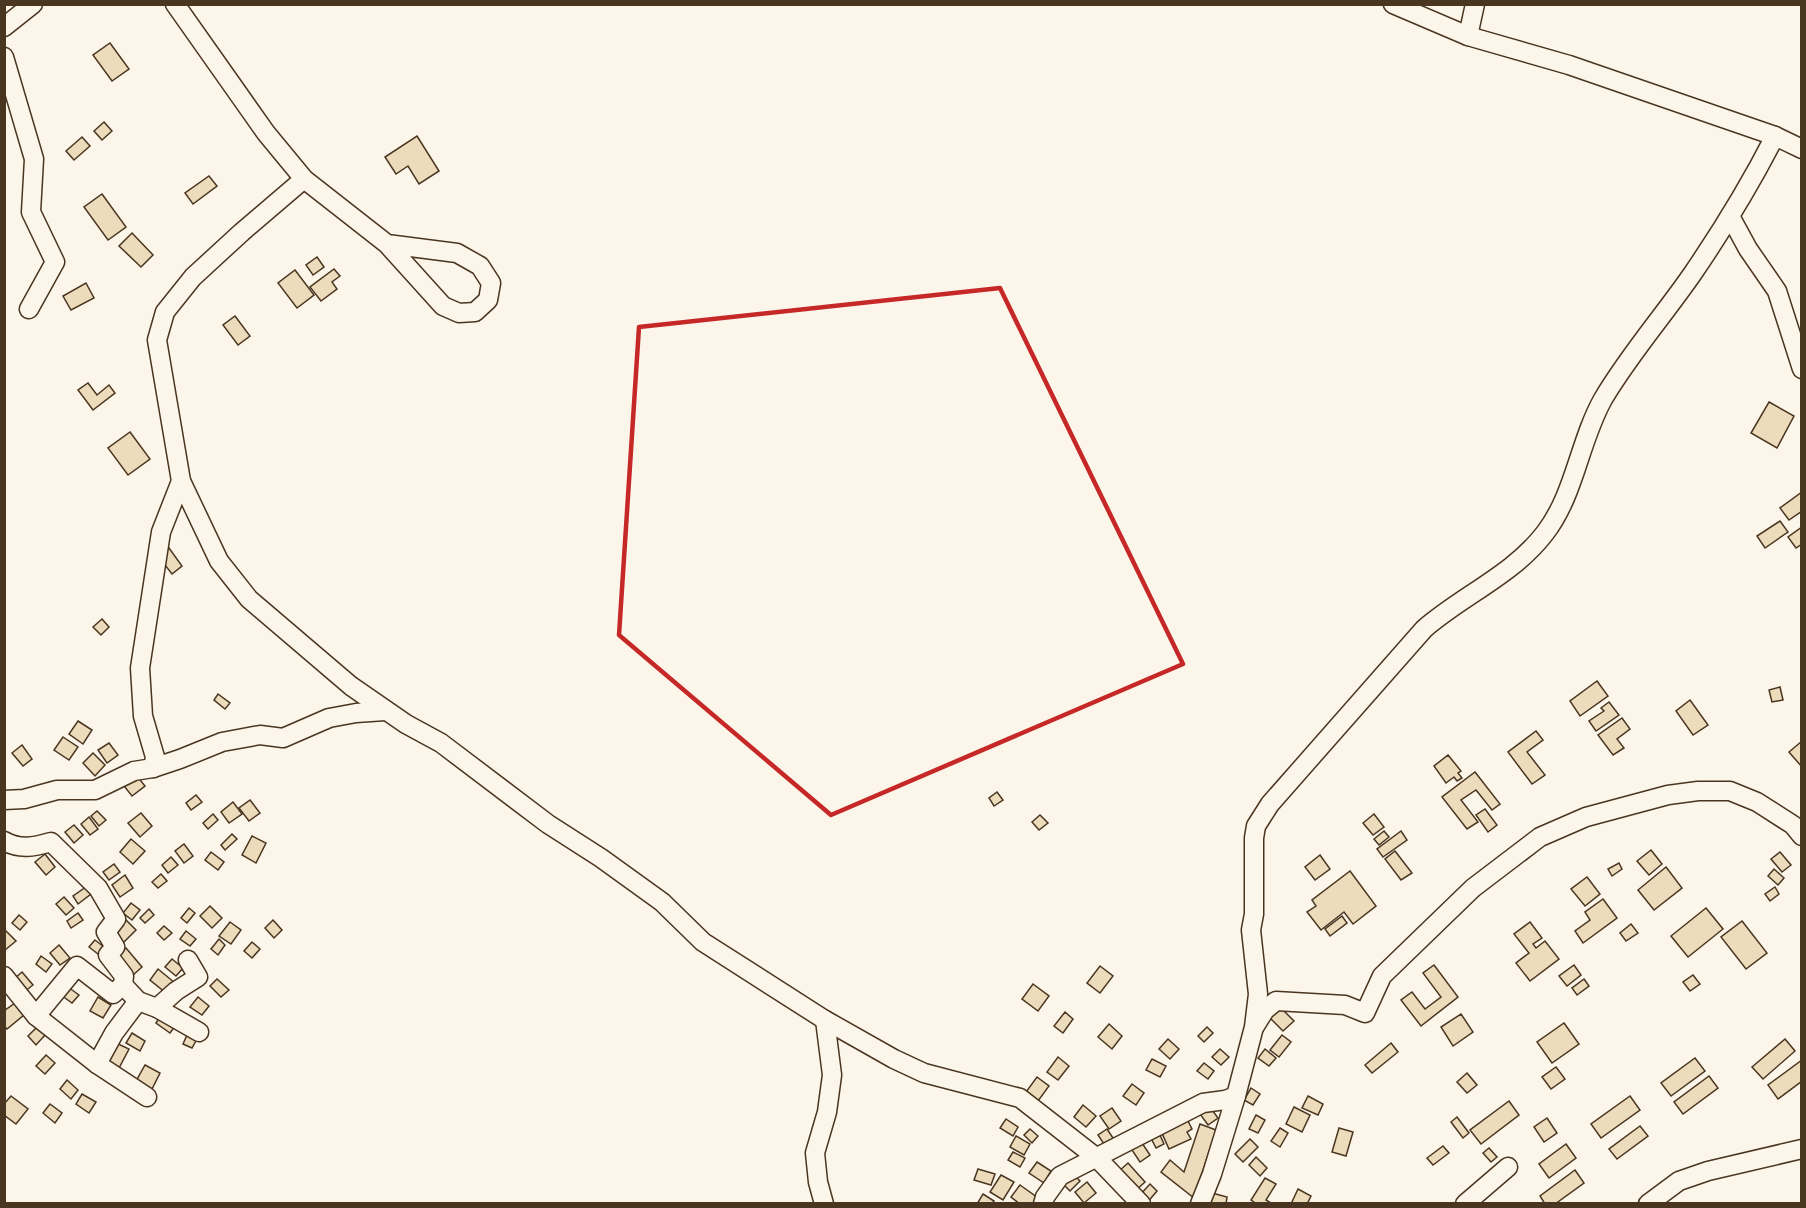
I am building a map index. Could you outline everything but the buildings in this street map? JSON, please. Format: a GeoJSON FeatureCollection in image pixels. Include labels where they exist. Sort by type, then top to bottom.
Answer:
{"type":"FeatureCollection","features":[{"type":"Feature","properties":{"kind":"street"},"geometry":{"type":"LineString","coordinates":[[4,27],[33,4]]}},
{"type":"Feature","properties":{"kind":"street"},"geometry":{"type":"LineString","coordinates":[[176,4],[266,133],[304,179],[387,244],[443,306],[459,313],[475,312],[488,300],[491,283],[480,266],[457,253],[387,244]]}},
{"type":"Feature","properties":{"kind":"street"},"geometry":{"type":"LineString","coordinates":[[1393,4],[1468,36],[1569,65],[1775,136],[1802,149]]}},
{"type":"Feature","properties":{"kind":"street"},"geometry":{"type":"LineString","coordinates":[[1468,36],[1475,4]]}},
{"type":"Feature","properties":{"kind":"street"},"geometry":{"type":"LineString","coordinates":[[4,57],[34,159],[31,212],[55,262],[29,309]]}},
{"type":"Feature","properties":{"kind":"street"},"geometry":{"type":"LineString","coordinates":[[1200,1203],[1212,1174],[1236,1096],[1254,1027],[1258,994],[1251,930],[1254,914],[1254,838],[1256,826],[1262,814],[1425,629],[1440,615],[1509,569],[1544,534],[1559,513],[1588,430],[1603,399],[1693,273],[1749,186],[1775,136]]}},
{"type":"Feature","properties":{"kind":"street"},"geometry":{"type":"LineString","coordinates":[[304,179],[193,277],[165,312],[157,340],[181,482],[219,561],[249,599],[351,686],[385,711],[441,743],[548,824],[610,864],[662,902],[704,942],[825,1020],[894,1059],[924,1073],[1020,1098],[1096,1158],[1140,1203]]}},
{"type":"Feature","properties":{"kind":"street"},"geometry":{"type":"LineString","coordinates":[[1730,216],[1748,249],[1777,291],[1802,369]]}},
{"type":"Feature","properties":{"kind":"street"},"geometry":{"type":"LineString","coordinates":[[153,768],[155,757],[143,716],[140,668],[161,532],[181,482]]}},
{"type":"Feature","properties":{"kind":"street"},"geometry":{"type":"LineString","coordinates":[[4,800],[24,799],[57,790],[95,790],[134,771],[153,768],[222,742],[260,735],[284,738],[328,718],[385,711]]}},
{"type":"Feature","properties":{"kind":"street"},"geometry":{"type":"LineString","coordinates":[[1254,1027],[1265,1010],[1276,1001],[1345,1005],[1365,1013],[1382,976],[1473,888],[1540,837],[1586,816],[1668,795],[1698,791],[1730,791],[1758,802],[1792,825],[1802,836]]}},
{"type":"Feature","properties":{"kind":"street"},"geometry":{"type":"LineString","coordinates":[[4,841],[11,845],[32,848],[51,842],[98,888],[116,919],[106,932],[115,947],[108,955],[124,976],[123,985],[113,994],[77,966],[36,1016]]}},
{"type":"Feature","properties":{"kind":"street"},"geometry":{"type":"LineString","coordinates":[[157,1008],[198,976],[188,960]]}},
{"type":"Feature","properties":{"kind":"street"},"geometry":{"type":"LineString","coordinates":[[4,976],[36,1016],[97,1064],[147,1097]]}},
{"type":"Feature","properties":{"kind":"street"},"geometry":{"type":"LineString","coordinates":[[123,985],[138,1001],[157,1008],[199,1032]]}},
{"type":"Feature","properties":{"kind":"street"},"geometry":{"type":"LineString","coordinates":[[97,1064],[114,1033],[138,1001]]}},
{"type":"Feature","properties":{"kind":"street"},"geometry":{"type":"LineString","coordinates":[[824,1203],[818,1182],[815,1153],[827,1112],[832,1075],[825,1020]]}},
{"type":"Feature","properties":{"kind":"street"},"geometry":{"type":"LineString","coordinates":[[1042,1203],[1060,1176],[1203,1103],[1236,1096]]}},
{"type":"Feature","properties":{"kind":"street"},"geometry":{"type":"LineString","coordinates":[[1648,1203],[1679,1181],[1708,1171],[1802,1149]]}},
{"type":"Feature","properties":{"kind":"street"},"geometry":{"type":"LineString","coordinates":[[1465,1203],[1509,1167]]}},
{"type":"Feature","properties":{"kind":"highlighted area"},"geometry":{"type":"Polygon","coordinates":[[[1000,288],[1183,664],[831,815],[619,635],[639,327],[1000,288]]]}}]}
